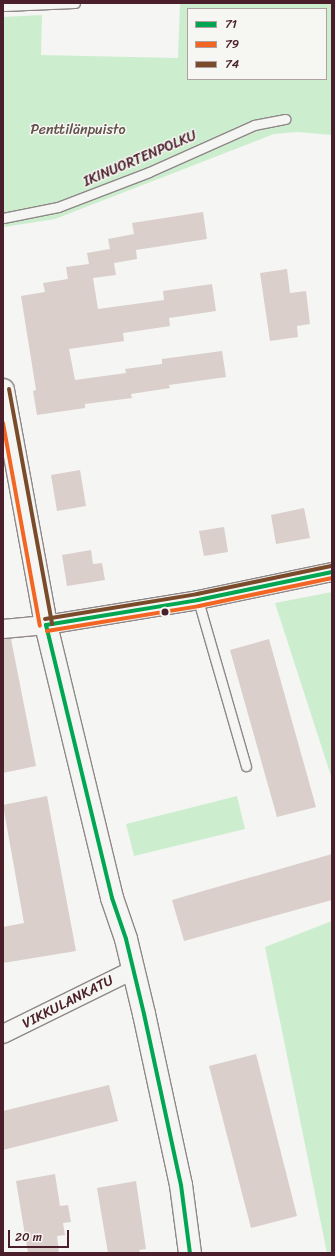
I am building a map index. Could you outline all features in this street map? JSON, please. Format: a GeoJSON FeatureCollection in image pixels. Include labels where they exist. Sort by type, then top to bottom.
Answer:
{"type":"FeatureCollection","features":[{"type":"Feature","properties":{"kind":"street"},"geometry":{"type":"LineString","coordinates":[[3,390],[46,625],[112,898],[133,970],[181,1185],[190,1253]]}},
{"type":"Feature","properties":{"kind":"street"},"geometry":{"type":"LineString","coordinates":[[3,629],[46,625],[198,600],[332,572]]}},
{"type":"Feature","properties":{"kind":"street","name":"VIKKULANKATU"},"geometry":{"type":"LineString","coordinates":[[3,1034],[133,970]]}},
{"type":"Feature","properties":{"kind":"lane"},"geometry":{"type":"LineString","coordinates":[[3,6],[75,3]]}},
{"type":"Feature","properties":{"kind":"lane","name":"IKINUORTENPOLKU"},"geometry":{"type":"LineString","coordinates":[[3,218],[58,207],[149,172],[254,125],[285,118]]}},
{"type":"Feature","properties":{"kind":"lane"},"geometry":{"type":"LineString","coordinates":[[198,600],[246,766]]}},
{"type":"Feature","properties":{"kind":"green space","name":"Penttilänpuisto"},"geometry":{"type":"Polygon","coordinates":[[[180,3],[332,3],[332,135],[298,132],[274,134],[55,219],[4,227],[3,17],[42,15],[41,55],[178,58],[180,3]]]}},
{"type":"Feature","properties":{"kind":"green space"},"geometry":{"type":"Polygon","coordinates":[[[332,592],[332,779],[275,603],[332,592]]]}},
{"type":"Feature","properties":{"kind":"green space"},"geometry":{"type":"Polygon","coordinates":[[[237,796],[245,829],[134,856],[126,824],[237,796]]]}},
{"type":"Feature","properties":{"kind":"green space"},"geometry":{"type":"Polygon","coordinates":[[[332,921],[332,1253],[327,1253],[265,947],[332,921]]]}},
{"type":"Feature","properties":{"kind":"building"},"geometry":{"type":"Polygon","coordinates":[[[203,212],[207,239],[136,250],[137,259],[114,263],[116,275],[93,278],[98,309],[164,300],[163,291],[212,284],[216,311],[169,318],[170,326],[123,333],[124,341],[69,349],[75,380],[126,373],[125,369],[162,364],[162,359],[222,351],[226,377],[169,385],[170,388],[131,394],[132,398],[85,404],[85,408],[37,415],[33,391],[36,390],[21,296],[45,292],[43,283],[68,279],[66,267],[89,264],[87,253],[110,249],[108,239],[134,234],[132,223],[203,212]]]}},
{"type":"Feature","properties":{"kind":"building"},"geometry":{"type":"Polygon","coordinates":[[[287,269],[290,293],[306,291],[310,324],[297,326],[298,337],[270,341],[260,273],[287,269]]]}},
{"type":"Feature","properties":{"kind":"building"},"geometry":{"type":"Polygon","coordinates":[[[80,470],[86,506],[57,511],[51,475],[80,470]]]}},
{"type":"Feature","properties":{"kind":"building"},"geometry":{"type":"Polygon","coordinates":[[[304,508],[310,538],[276,544],[271,515],[304,508]]]}},
{"type":"Feature","properties":{"kind":"building"},"geometry":{"type":"Polygon","coordinates":[[[224,527],[228,552],[204,556],[199,531],[224,527]]]}},
{"type":"Feature","properties":{"kind":"building"},"geometry":{"type":"Polygon","coordinates":[[[91,550],[93,564],[102,563],[105,580],[67,586],[62,555],[91,550]]]}},
{"type":"Feature","properties":{"kind":"building"},"geometry":{"type":"Polygon","coordinates":[[[3,639],[11,639],[36,766],[3,773],[3,639]]]}},
{"type":"Feature","properties":{"kind":"building"},"geometry":{"type":"Polygon","coordinates":[[[269,639],[316,807],[277,817],[230,650],[269,639]]]}},
{"type":"Feature","properties":{"kind":"building"},"geometry":{"type":"Polygon","coordinates":[[[47,796],[76,951],[3,963],[3,927],[24,923],[3,805],[47,796]]]}},
{"type":"Feature","properties":{"kind":"building"},"geometry":{"type":"Polygon","coordinates":[[[332,854],[332,900],[184,941],[172,900],[332,854]]]}},
{"type":"Feature","properties":{"kind":"building"},"geometry":{"type":"Polygon","coordinates":[[[256,1054],[297,1216],[251,1228],[209,1066],[256,1054]]]}},
{"type":"Feature","properties":{"kind":"building"},"geometry":{"type":"Polygon","coordinates":[[[109,1085],[118,1121],[3,1150],[3,1111],[109,1085]]]}},
{"type":"Feature","properties":{"kind":"building"},"geometry":{"type":"Polygon","coordinates":[[[55,1174],[60,1206],[68,1205],[71,1222],[63,1223],[65,1235],[57,1236],[59,1253],[28,1253],[16,1181],[55,1174]]]}},
{"type":"Feature","properties":{"kind":"building"},"geometry":{"type":"Polygon","coordinates":[[[136,1181],[146,1249],[139,1250],[140,1253],[108,1253],[97,1188],[136,1181]]]}},
{"type":"Feature","properties":{"kind":"transit line","name":"74"},"geometry":{"type":"LineString","coordinates":[[9,389],[52,624]]}},
{"type":"Feature","properties":{"kind":"transit line","name":"79"},"geometry":{"type":"LineString","coordinates":[[3,423],[40,626]]}},
{"type":"Feature","properties":{"kind":"transit line","name":"74"},"geometry":{"type":"LineString","coordinates":[[45,619],[197,594],[331,566]]}},
{"type":"Feature","properties":{"kind":"transit line","name":"71"},"geometry":{"type":"LineString","coordinates":[[46,625],[198,600],[332,572]]}},
{"type":"Feature","properties":{"kind":"transit line","name":"79"},"geometry":{"type":"LineString","coordinates":[[47,631],[199,606],[332,578]]}},
{"type":"Feature","properties":{"kind":"transit line","name":"71"},"geometry":{"type":"LineString","coordinates":[[46,625],[112,898],[126,939],[144,1014],[181,1185],[190,1253]]}}]}
